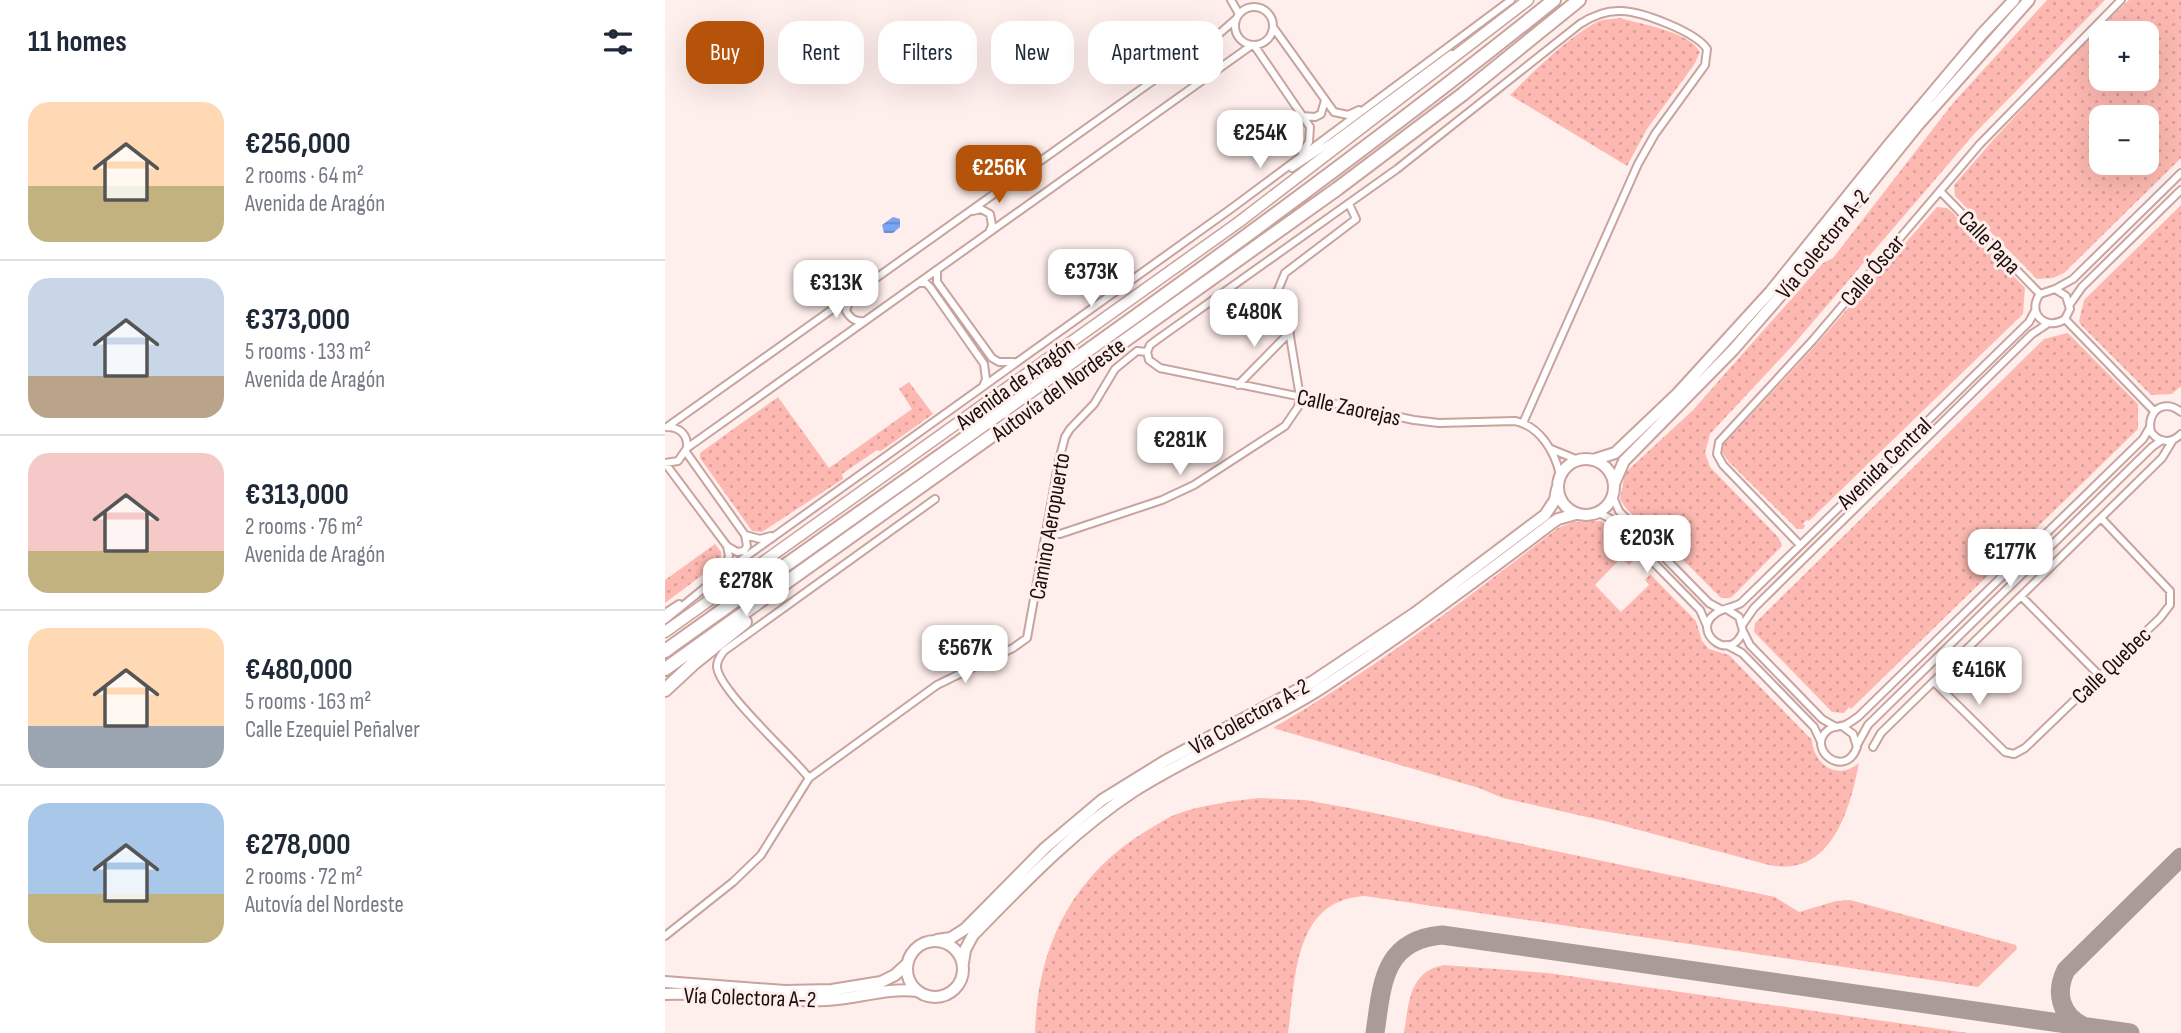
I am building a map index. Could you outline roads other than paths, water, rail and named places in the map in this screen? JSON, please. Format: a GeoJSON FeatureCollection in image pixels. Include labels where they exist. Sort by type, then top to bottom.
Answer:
{"type":"FeatureCollection","features":[{"type":"Feature","properties":{"kind":"highway","name":"Autovía del Nordeste"},"geometry":{"type":"LineString","coordinates":[[665,650],[1318,184],[1454,81],[1554,0]]}},
{"type":"Feature","properties":{"kind":"highway","name":"Autovía del Nordeste"},"geometry":{"type":"LineString","coordinates":[[665,669],[1337,189],[1463,94],[1579,0]]}},
{"type":"Feature","properties":{"kind":"highway"},"geometry":{"type":"LineString","coordinates":[[665,692],[694,663],[860,530]]}},
{"type":"Feature","properties":{"kind":"main road","name":"Vía Colectora A-2"},"geometry":{"type":"LineString","coordinates":[[1593,460],[1615,453],[1678,393],[1771,291],[1888,146],[2014,0]]}},
{"type":"Feature","properties":{"kind":"main road","name":"Vía Colectora A-2"},"geometry":{"type":"LineString","coordinates":[[1614,484],[1624,461],[1687,399],[1749,331],[1917,126],[2029,0]]}},
{"type":"Feature","properties":{"kind":"main road"},"geometry":{"type":"LineString","coordinates":[[1578,460],[1593,460],[1605,466],[1614,484],[1613,497],[1599,513],[1584,516],[1563,505],[1557,489],[1560,475],[1565,468],[1578,460]]}},
{"type":"Feature","properties":{"kind":"main road","name":"Vía Colectora A-2"},"geometry":{"type":"LineString","coordinates":[[937,940],[951,938],[965,929],[1045,848],[1102,800],[1165,761],[1302,688],[1438,597],[1545,514],[1555,500],[1557,489]]}},
{"type":"Feature","properties":{"kind":"main road","name":"Vía Colectora A-2"},"geometry":{"type":"LineString","coordinates":[[963,963],[964,950],[973,935],[1052,855],[1108,809],[1169,771],[1318,691],[1421,622],[1552,523],[1576,514]]}},
{"type":"Feature","properties":{"kind":"main road"},"geometry":{"type":"LineString","coordinates":[[937,940],[952,946],[963,963],[961,979],[948,994],[929,997],[917,991],[909,982],[907,964],[911,953],[920,944],[937,940]]}},
{"type":"Feature","properties":{"kind":"main road","name":"Vía Colectora A-2"},"geometry":{"type":"LineString","coordinates":[[665,982],[785,990],[832,990],[881,982],[895,975],[907,964]]}},
{"type":"Feature","properties":{"kind":"main road","name":"Vía Colectora A-2"},"geometry":{"type":"LineString","coordinates":[[665,994],[809,1001],[859,996],[898,988],[917,991]]}},
{"type":"Feature","properties":{"kind":"street"},"geometry":{"type":"LineString","coordinates":[[1231,0],[1238,17],[1238,36],[1253,45],[1310,127],[1309,142],[1273,178]]}},
{"type":"Feature","properties":{"kind":"street"},"geometry":{"type":"LineString","coordinates":[[1243,0],[1267,13],[1273,27],[1334,112],[1348,115],[1370,105]]}},
{"type":"Feature","properties":{"kind":"street"},"geometry":{"type":"LineString","coordinates":[[665,620],[723,573],[1232,208],[1511,0]]}},
{"type":"Feature","properties":{"kind":"street"},"geometry":{"type":"LineString","coordinates":[[1232,208],[1335,140],[1527,0]]}},
{"type":"Feature","properties":{"kind":"street","name":"Avenida de Aragón"},"geometry":{"type":"LineString","coordinates":[[665,632],[1239,222],[1527,0]]}},
{"type":"Feature","properties":{"kind":"street","name":"Calle Óscar"},"geometry":{"type":"LineString","coordinates":[[1800,545],[1723,465],[1717,454],[1719,442],[1813,340],[2005,117],[2121,0]]}},
{"type":"Feature","properties":{"kind":"street"},"geometry":{"type":"LineString","coordinates":[[666,427],[1253,7]]}},
{"type":"Feature","properties":{"kind":"street","name":"Camino Aeropuerto"},"geometry":{"type":"LineString","coordinates":[[665,936],[733,882],[761,855],[809,778],[930,689],[1022,644],[1027,638],[1065,437],[1094,404],[1115,369],[1137,351],[1147,352],[1150,345],[1158,339],[1398,169],[1564,36],[1593,16],[1620,11],[1633,13],[1698,38],[1707,50],[1705,65],[1655,134],[1638,163],[1523,423]]}},
{"type":"Feature","properties":{"kind":"street"},"geometry":{"type":"LineString","coordinates":[[666,427],[683,433],[688,443],[687,450],[745,535],[747,546],[744,551],[737,552],[727,546],[665,463],[678,461],[687,450],[990,231],[1253,45],[1265,41],[1273,27]]}},
{"type":"Feature","properties":{"kind":"street"},"geometry":{"type":"LineString","coordinates":[[1303,116],[1315,117],[1321,114],[1325,100]]}},
{"type":"Feature","properties":{"kind":"street"},"geometry":{"type":"LineString","coordinates":[[2181,173],[2073,279],[2040,294],[2035,305],[2039,319],[2047,324],[2057,324],[2065,319],[2070,304],[2081,287],[2181,190]]}},
{"type":"Feature","properties":{"kind":"street","name":"Calle Papa"},"geometry":{"type":"LineString","coordinates":[[1940,191],[2040,294]]}},
{"type":"Feature","properties":{"kind":"street"},"geometry":{"type":"LineString","coordinates":[[1046,532],[1060,534],[1162,500],[1194,485],[1285,426],[1298,407],[1300,397],[1279,284],[1285,273],[1356,219],[1349,204]]}},
{"type":"Feature","properties":{"kind":"street"},"geometry":{"type":"LineString","coordinates":[[971,211],[981,209],[989,214],[992,225],[990,231]]}},
{"type":"Feature","properties":{"kind":"street"},"geometry":{"type":"LineString","coordinates":[[937,271],[937,282],[992,358],[1009,364],[1023,359]]}},
{"type":"Feature","properties":{"kind":"street"},"geometry":{"type":"LineString","coordinates":[[919,283],[926,283],[930,287],[984,364],[986,379],[982,387]]}},
{"type":"Feature","properties":{"kind":"street"},"geometry":{"type":"LineString","coordinates":[[2055,289],[2066,296],[2070,304]]}},
{"type":"Feature","properties":{"kind":"street"},"geometry":{"type":"LineString","coordinates":[[852,294],[846,311],[858,322],[865,321]]}},
{"type":"Feature","properties":{"kind":"street","name":"Avenida Central"},"geometry":{"type":"LineString","coordinates":[[1725,610],[1741,603],[2029,321],[2035,311]]}},
{"type":"Feature","properties":{"kind":"street"},"geometry":{"type":"LineString","coordinates":[[2065,319],[2154,411]]}},
{"type":"Feature","properties":{"kind":"street","name":"Avenida Central"},"geometry":{"type":"LineString","coordinates":[[1742,628],[1753,608],[2032,334],[2047,324]]}},
{"type":"Feature","properties":{"kind":"street"},"geometry":{"type":"LineString","coordinates":[[1238,385],[1290,332]]}},
{"type":"Feature","properties":{"kind":"street","name":"Calle Zaorejas"},"geometry":{"type":"LineString","coordinates":[[1147,352],[1149,360],[1160,368],[1427,422],[1523,423]]}},
{"type":"Feature","properties":{"kind":"street"},"geometry":{"type":"LineString","coordinates":[[1821,742],[1826,732],[1859,716],[1869,707],[2143,439],[2150,427],[2154,411],[2181,400]]}},
{"type":"Feature","properties":{"kind":"street"},"geometry":{"type":"LineString","coordinates":[[2170,406],[2181,412]]}},
{"type":"Feature","properties":{"kind":"street"},"geometry":{"type":"LineString","coordinates":[[1523,423],[1530,426],[1551,449],[1560,475]]}},
{"type":"Feature","properties":{"kind":"street"},"geometry":{"type":"LineString","coordinates":[[2150,427],[2154,435],[2162,440],[2172,440]]}},
{"type":"Feature","properties":{"kind":"street"},"geometry":{"type":"LineString","coordinates":[[1873,747],[1881,733],[2162,458],[2172,440],[2181,434]]}},
{"type":"Feature","properties":{"kind":"street"},"geometry":{"type":"LineString","coordinates":[[1599,513],[1611,519],[1700,610],[1713,640],[1742,653],[1811,724],[1824,754],[1834,761],[1846,761],[1851,757],[1868,725],[2162,440]]}},
{"type":"Feature","properties":{"kind":"street"},"geometry":{"type":"LineString","coordinates":[[1551,449],[1578,460]]}},
{"type":"Feature","properties":{"kind":"street"},"geometry":{"type":"LineString","coordinates":[[1613,497],[1619,511],[1709,603],[1739,617],[1750,645],[1822,719],[1853,734],[1857,747]]}},
{"type":"Feature","properties":{"kind":"street"},"geometry":{"type":"LineString","coordinates":[[809,778],[734,695],[720,676],[717,667],[719,658],[724,651],[935,499]]}},
{"type":"Feature","properties":{"kind":"street","name":"Calle Quebec"},"geometry":{"type":"LineString","coordinates":[[1934,682],[2005,752],[2014,754],[2025,748],[2100,676],[2166,611],[2171,601],[2170,591],[2101,518]]}},
{"type":"Feature","properties":{"kind":"street"},"geometry":{"type":"LineString","coordinates":[[745,535],[760,539],[779,533]]}},
{"type":"Feature","properties":{"kind":"street"},"geometry":{"type":"LineString","coordinates":[[723,573],[729,556],[727,546]]}},
{"type":"Feature","properties":{"kind":"street"},"geometry":{"type":"LineString","coordinates":[[665,613],[698,592]]}},
{"type":"Feature","properties":{"kind":"street"},"geometry":{"type":"LineString","coordinates":[[2021,596],[2100,676]]}},
{"type":"Feature","properties":{"kind":"street"},"geometry":{"type":"LineString","coordinates":[[1707,626],[1712,616],[1725,610]]}},
{"type":"Feature","properties":{"kind":"street"},"geometry":{"type":"LineString","coordinates":[[1727,645],[1737,640],[1742,628]]}},
{"type":"Feature","properties":{"kind":"water"},"geometry":{"type":"Polygon","coordinates":[[[893,217],[900,219],[900,227],[893,233],[884,233],[882,225],[893,217]]]}}]}
